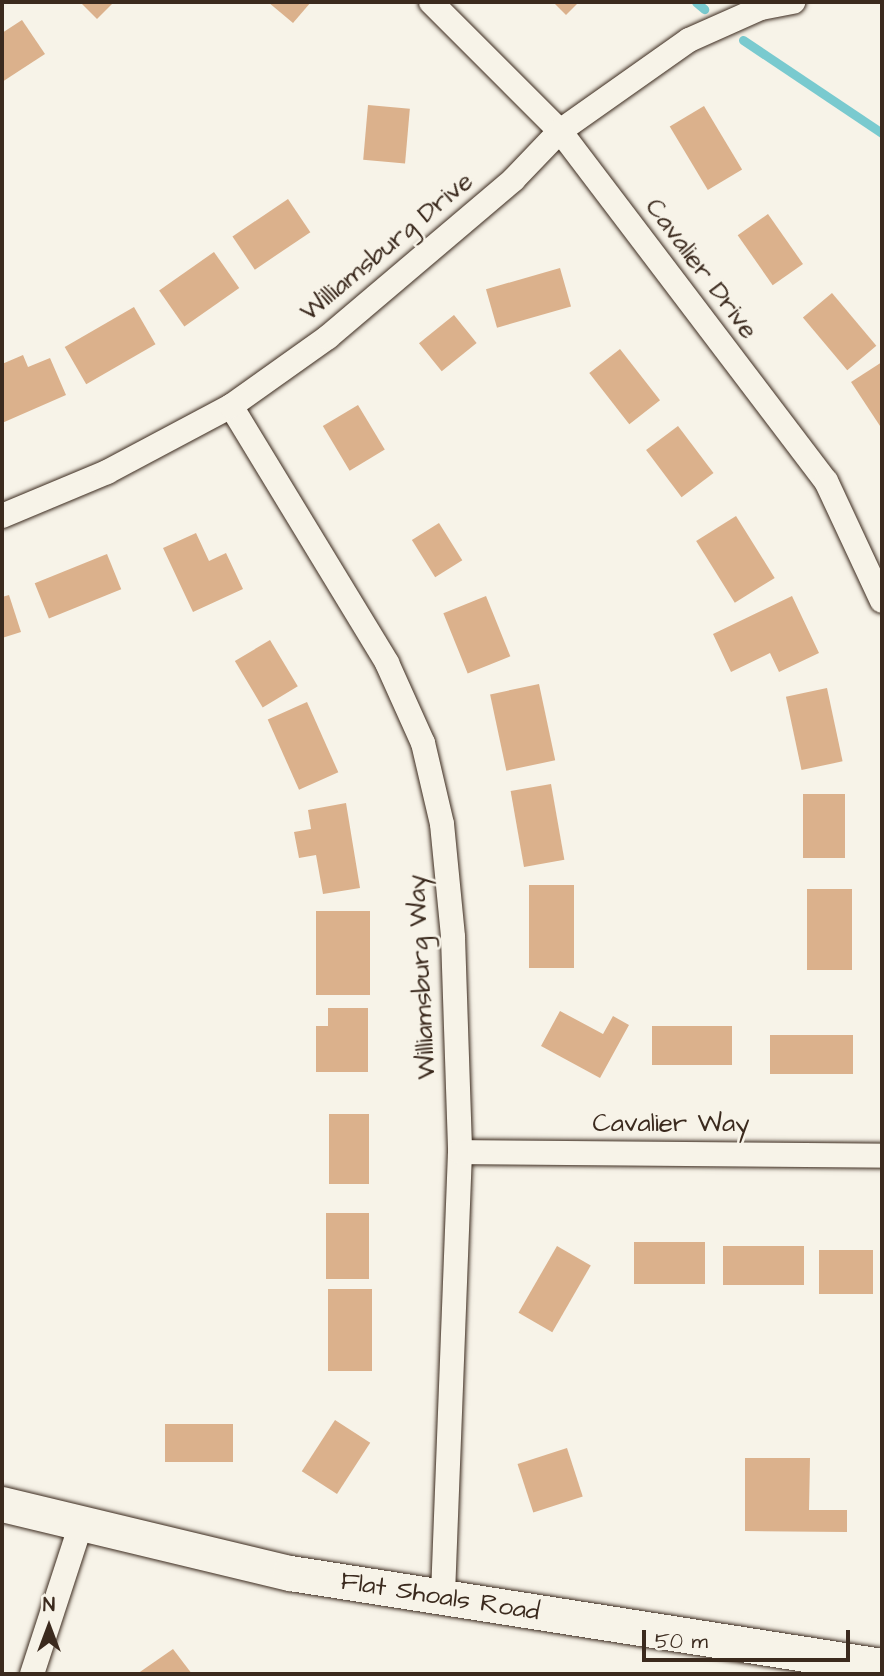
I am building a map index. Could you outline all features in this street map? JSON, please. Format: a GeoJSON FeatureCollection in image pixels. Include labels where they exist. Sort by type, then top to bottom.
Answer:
{"type":"FeatureCollection","features":[{"type":"Feature","properties":{"kind":"main road","name":"Flat Shoals Road"},"geometry":{"type":"LineString","coordinates":[[2,1504],[80,1527],[443,1598],[882,1666]]}},
{"type":"Feature","properties":{"kind":"street","name":"Cavalier Drive"},"geometry":{"type":"LineString","coordinates":[[431,2],[560,131],[826,481],[882,601]]}},
{"type":"Feature","properties":{"kind":"street","name":"Williamsburg Drive"},"geometry":{"type":"LineString","coordinates":[[2,516],[107,472],[231,406],[328,337],[513,180],[560,131],[689,40],[761,8],[793,2]]}},
{"type":"Feature","properties":{"kind":"street","name":"Williamsburg Way"},"geometry":{"type":"LineString","coordinates":[[231,406],[317,539],[387,663],[423,743],[442,824],[453,937],[460,1152],[443,1598]]}},
{"type":"Feature","properties":{"kind":"street","name":"Cavalier Way"},"geometry":{"type":"LineString","coordinates":[[460,1152],[882,1156]]}},
{"type":"Feature","properties":{"kind":"street"},"geometry":{"type":"LineString","coordinates":[[32,1674],[80,1527]]}},
{"type":"Feature","properties":{"kind":"building"},"geometry":{"type":"Polygon","coordinates":[[[80,2],[114,2],[97,19],[80,2]]]}},
{"type":"Feature","properties":{"kind":"building"},"geometry":{"type":"Polygon","coordinates":[[[268,2],[311,2],[293,23],[268,2]]]}},
{"type":"Feature","properties":{"kind":"building"},"geometry":{"type":"Polygon","coordinates":[[[553,2],[579,2],[566,15],[553,2]]]}},
{"type":"Feature","properties":{"kind":"building"},"geometry":{"type":"Polygon","coordinates":[[[22,20],[45,54],[2,82],[2,33],[22,20]]]}},
{"type":"Feature","properties":{"kind":"building"},"geometry":{"type":"Polygon","coordinates":[[[368,105],[410,109],[405,163],[363,160],[368,105]]]}},
{"type":"Feature","properties":{"kind":"building"},"geometry":{"type":"Polygon","coordinates":[[[704,106],[742,169],[708,190],[670,127],[704,106]]]}},
{"type":"Feature","properties":{"kind":"building"},"geometry":{"type":"Polygon","coordinates":[[[288,199],[310,232],[255,270],[232,236],[288,199]]]}},
{"type":"Feature","properties":{"kind":"building"},"geometry":{"type":"Polygon","coordinates":[[[768,214],[803,264],[773,285],[738,235],[768,214]]]}},
{"type":"Feature","properties":{"kind":"building"},"geometry":{"type":"Polygon","coordinates":[[[214,252],[239,288],[184,326],[159,290],[214,252]]]}},
{"type":"Feature","properties":{"kind":"building"},"geometry":{"type":"Polygon","coordinates":[[[560,268],[571,306],[497,328],[486,289],[560,268]]]}},
{"type":"Feature","properties":{"kind":"building"},"geometry":{"type":"Polygon","coordinates":[[[832,293],[876,346],[847,370],[803,317],[832,293]]]}},
{"type":"Feature","properties":{"kind":"building"},"geometry":{"type":"Polygon","coordinates":[[[134,307],[156,344],[86,384],[65,347],[134,307]]]}},
{"type":"Feature","properties":{"kind":"building"},"geometry":{"type":"Polygon","coordinates":[[[454,315],[477,343],[442,371],[419,343],[454,315]]]}},
{"type":"Feature","properties":{"kind":"building"},"geometry":{"type":"Polygon","coordinates":[[[620,349],[660,400],[629,424],[589,373],[620,349]]]}},
{"type":"Feature","properties":{"kind":"building"},"geometry":{"type":"Polygon","coordinates":[[[23,355],[28,367],[50,358],[66,395],[2,423],[2,364],[23,355]]]}},
{"type":"Feature","properties":{"kind":"building"},"geometry":{"type":"Polygon","coordinates":[[[882,362],[882,429],[851,382],[882,362]]]}},
{"type":"Feature","properties":{"kind":"building"},"geometry":{"type":"Polygon","coordinates":[[[358,405],[385,450],[350,471],[323,426],[358,405]]]}},
{"type":"Feature","properties":{"kind":"building"},"geometry":{"type":"Polygon","coordinates":[[[678,426],[714,473],[682,497],[646,450],[678,426]]]}},
{"type":"Feature","properties":{"kind":"building"},"geometry":{"type":"Polygon","coordinates":[[[736,516],[775,578],[735,603],[696,541],[736,516]]]}},
{"type":"Feature","properties":{"kind":"building"},"geometry":{"type":"Polygon","coordinates":[[[439,523],[462,560],[435,577],[412,540],[439,523]]]}},
{"type":"Feature","properties":{"kind":"building"},"geometry":{"type":"Polygon","coordinates":[[[196,533],[209,561],[226,553],[243,589],[193,612],[163,548],[196,533]]]}},
{"type":"Feature","properties":{"kind":"building"},"geometry":{"type":"Polygon","coordinates":[[[107,554],[121,589],[49,618],[35,583],[107,554]]]}},
{"type":"Feature","properties":{"kind":"building"},"geometry":{"type":"Polygon","coordinates":[[[9,595],[21,632],[2,638],[2,597],[9,595]]]}},
{"type":"Feature","properties":{"kind":"building"},"geometry":{"type":"Polygon","coordinates":[[[486,596],[510,656],[468,673],[443,613],[486,596]]]}},
{"type":"Feature","properties":{"kind":"building"},"geometry":{"type":"Polygon","coordinates":[[[792,596],[819,653],[779,672],[770,653],[731,672],[713,634],[792,596]]]}},
{"type":"Feature","properties":{"kind":"building"},"geometry":{"type":"Polygon","coordinates":[[[270,640],[298,686],[263,707],[235,661],[270,640]]]}},
{"type":"Feature","properties":{"kind":"building"},"geometry":{"type":"Polygon","coordinates":[[[539,684],[555,760],[506,771],[490,694],[539,684]]]}},
{"type":"Feature","properties":{"kind":"building"},"geometry":{"type":"Polygon","coordinates":[[[827,688],[843,761],[802,770],[786,697],[827,688]]]}},
{"type":"Feature","properties":{"kind":"building"},"geometry":{"type":"Polygon","coordinates":[[[307,702],[338,772],[299,790],[268,719],[307,702]]]}},
{"type":"Feature","properties":{"kind":"building"},"geometry":{"type":"Polygon","coordinates":[[[551,784],[564,860],[524,867],[511,791],[551,784]]]}},
{"type":"Feature","properties":{"kind":"building"},"geometry":{"type":"Polygon","coordinates":[[[803,794],[845,794],[845,858],[803,858],[803,794]]]}},
{"type":"Feature","properties":{"kind":"building"},"geometry":{"type":"Polygon","coordinates":[[[346,803],[360,888],[323,894],[316,855],[299,858],[294,832],[311,829],[308,810],[346,803]]]}},
{"type":"Feature","properties":{"kind":"building"},"geometry":{"type":"Polygon","coordinates":[[[529,885],[574,885],[574,968],[529,968],[529,885]]]}},
{"type":"Feature","properties":{"kind":"building"},"geometry":{"type":"Polygon","coordinates":[[[807,889],[852,889],[852,970],[807,970],[807,889]]]}},
{"type":"Feature","properties":{"kind":"building"},"geometry":{"type":"Polygon","coordinates":[[[316,911],[370,911],[370,995],[316,995],[316,911]]]}},
{"type":"Feature","properties":{"kind":"building"},"geometry":{"type":"Polygon","coordinates":[[[328,1008],[368,1008],[368,1072],[316,1072],[316,1026],[328,1026],[328,1008]]]}},
{"type":"Feature","properties":{"kind":"building"},"geometry":{"type":"Polygon","coordinates":[[[560,1011],[603,1034],[613,1016],[629,1025],[600,1078],[541,1046],[560,1011]]]}},
{"type":"Feature","properties":{"kind":"building"},"geometry":{"type":"Polygon","coordinates":[[[652,1026],[732,1026],[732,1065],[652,1065],[652,1026]]]}},
{"type":"Feature","properties":{"kind":"building"},"geometry":{"type":"Polygon","coordinates":[[[770,1035],[853,1035],[853,1074],[770,1074],[770,1035]]]}},
{"type":"Feature","properties":{"kind":"building"},"geometry":{"type":"Polygon","coordinates":[[[329,1114],[369,1114],[369,1184],[329,1184],[329,1114]]]}},
{"type":"Feature","properties":{"kind":"building"},"geometry":{"type":"Polygon","coordinates":[[[326,1213],[369,1213],[369,1279],[326,1279],[326,1213]]]}},
{"type":"Feature","properties":{"kind":"building"},"geometry":{"type":"Polygon","coordinates":[[[634,1242],[705,1242],[705,1284],[634,1284],[634,1242]]]}},
{"type":"Feature","properties":{"kind":"building"},"geometry":{"type":"Polygon","coordinates":[[[557,1246],[591,1266],[552,1332],[518,1313],[557,1246]]]}},
{"type":"Feature","properties":{"kind":"building"},"geometry":{"type":"Polygon","coordinates":[[[723,1246],[804,1246],[804,1285],[723,1285],[723,1246]]]}},
{"type":"Feature","properties":{"kind":"building"},"geometry":{"type":"Polygon","coordinates":[[[819,1250],[873,1250],[873,1294],[819,1294],[819,1250]]]}},
{"type":"Feature","properties":{"kind":"building"},"geometry":{"type":"Polygon","coordinates":[[[328,1289],[372,1289],[372,1371],[328,1371],[328,1289]]]}},
{"type":"Feature","properties":{"kind":"building"},"geometry":{"type":"Polygon","coordinates":[[[335,1420],[370,1443],[337,1494],[302,1471],[335,1420]]]}},
{"type":"Feature","properties":{"kind":"building"},"geometry":{"type":"Polygon","coordinates":[[[165,1424],[233,1424],[233,1462],[165,1462],[165,1424]]]}},
{"type":"Feature","properties":{"kind":"building"},"geometry":{"type":"Polygon","coordinates":[[[567,1448],[583,1497],[533,1513],[518,1464],[567,1448]]]}},
{"type":"Feature","properties":{"kind":"building"},"geometry":{"type":"Polygon","coordinates":[[[745,1458],[810,1458],[809,1510],[847,1510],[847,1532],[745,1531],[745,1458]]]}},
{"type":"Feature","properties":{"kind":"building"},"geometry":{"type":"Polygon","coordinates":[[[173,1649],[192,1674],[137,1674],[173,1649]]]}},
{"type":"Feature","properties":{"kind":"waterway"},"geometry":{"type":"LineString","coordinates":[[696,2],[704,9]]}},
{"type":"Feature","properties":{"kind":"waterway"},"geometry":{"type":"LineString","coordinates":[[743,40],[882,133]]}}]}
